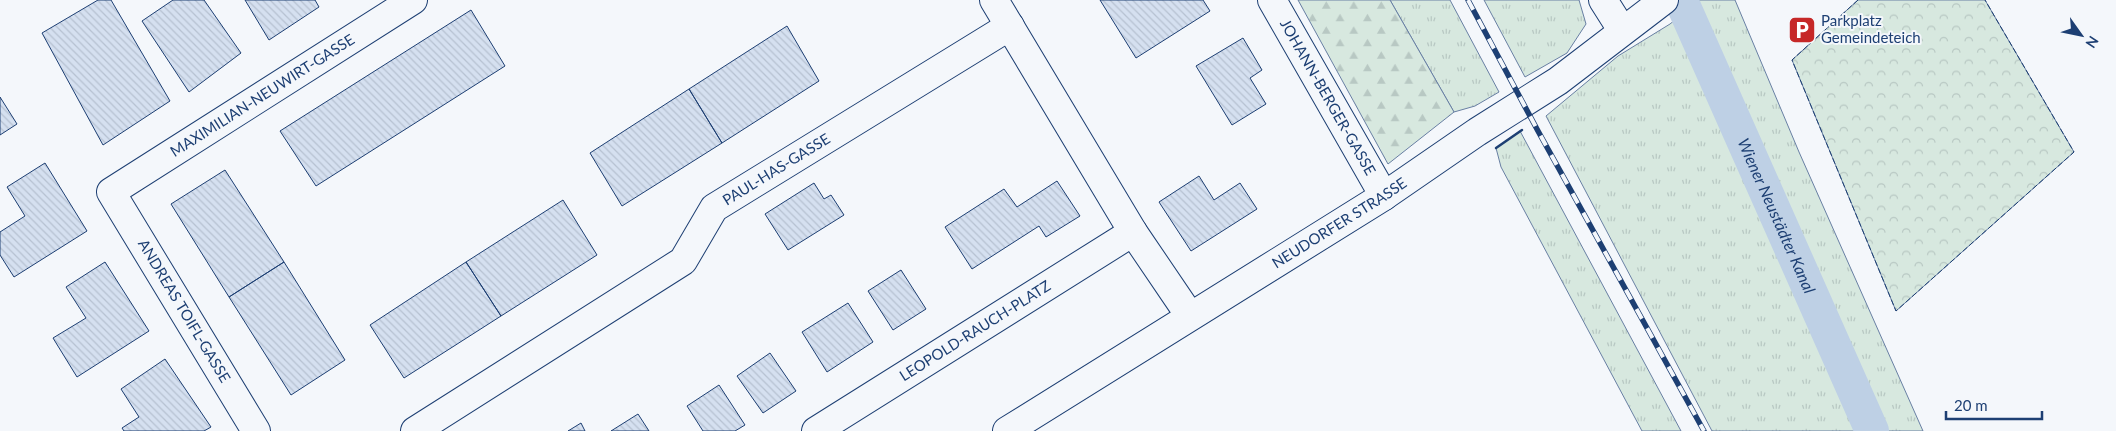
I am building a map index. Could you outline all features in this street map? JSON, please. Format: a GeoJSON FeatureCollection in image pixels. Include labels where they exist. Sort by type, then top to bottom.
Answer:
{"type":"FeatureCollection","features":[{"type":"Feature","properties":{"kind":"street","name":"MAXIMILIAN-NEUWIRT-GASSE"},"geometry":{"type":"LineString","coordinates":[[111,192],[413,0]]}},
{"type":"Feature","properties":{"kind":"street"},"geometry":{"type":"LineString","coordinates":[[994,0],[1133,232],[1190,316]]}},
{"type":"Feature","properties":{"kind":"street","name":"JOHANN-BERGER-GASSE"},"geometry":{"type":"LineString","coordinates":[[1272,0],[1384,196]]}},
{"type":"Feature","properties":{"kind":"street"},"geometry":{"type":"LineString","coordinates":[[1603,0],[1622,30]]}},
{"type":"Feature","properties":{"kind":"street","name":"NEUDORFER STRASSE"},"geometry":{"type":"LineString","coordinates":[[1007,431],[1384,196],[1478,132],[1558,81],[1659,3]]}},
{"type":"Feature","properties":{"kind":"street","name":"PAUL-HAS-GASSE"},"geometry":{"type":"LineString","coordinates":[[415,431],[684,261],[714,208],[1010,26]]}},
{"type":"Feature","properties":{"kind":"street","name":"ANDREAS TOIFL-GASSE"},"geometry":{"type":"LineString","coordinates":[[111,192],[256,431]]}},
{"type":"Feature","properties":{"kind":"street","name":"LEOPOLD-RAUCH-PLATZ"},"geometry":{"type":"LineString","coordinates":[[816,431],[1133,232]]}},
{"type":"Feature","properties":{"kind":"green space"},"geometry":{"type":"Polygon","coordinates":[[[1298,0],[1390,0],[1454,112],[1388,164],[1298,0]]]}},
{"type":"Feature","properties":{"kind":"green space"},"geometry":{"type":"Polygon","coordinates":[[[1390,0],[1450,0],[1499,92],[1475,106],[1454,112],[1390,0]]]}},
{"type":"Feature","properties":{"kind":"green space"},"geometry":{"type":"Polygon","coordinates":[[[1484,0],[1579,0],[1586,24],[1567,53],[1525,77],[1484,0]]]}},
{"type":"Feature","properties":{"kind":"green space"},"geometry":{"type":"Polygon","coordinates":[[[1700,0],[1735,0],[1799,152],[1923,431],[1712,431],[1546,116],[1618,56],[1670,24],[1700,0]]]}},
{"type":"Feature","properties":{"kind":"green space"},"geometry":{"type":"Polygon","coordinates":[[[1858,0],[1985,0],[2074,152],[1896,311],[1792,60],[1858,0]]]}},
{"type":"Feature","properties":{"kind":"green space"},"geometry":{"type":"Polygon","coordinates":[[[1520,131],[1681,431],[1642,431],[1501,167],[1496,148],[1520,131]]]}},
{"type":"Feature","properties":{"kind":"building"},"geometry":{"type":"Polygon","coordinates":[[[98,0],[111,0],[170,101],[103,145],[42,33],[98,0]]]}},
{"type":"Feature","properties":{"kind":"building"},"geometry":{"type":"Polygon","coordinates":[[[173,0],[204,0],[241,53],[189,92],[142,21],[173,0]]]}},
{"type":"Feature","properties":{"kind":"building"},"geometry":{"type":"Polygon","coordinates":[[[245,0],[315,0],[319,7],[269,40],[245,0]]]}},
{"type":"Feature","properties":{"kind":"building"},"geometry":{"type":"Polygon","coordinates":[[[1100,0],[1203,0],[1210,11],[1136,58],[1100,0]]]}},
{"type":"Feature","properties":{"kind":"building"},"geometry":{"type":"Polygon","coordinates":[[[471,10],[505,66],[316,186],[280,131],[471,10]]]}},
{"type":"Feature","properties":{"kind":"building"},"geometry":{"type":"Polygon","coordinates":[[[787,26],[819,81],[722,143],[689,89],[787,26]]]}},
{"type":"Feature","properties":{"kind":"building"},"geometry":{"type":"Polygon","coordinates":[[[1243,38],[1262,70],[1250,78],[1266,104],[1232,125],[1196,66],[1243,38]]]}},
{"type":"Feature","properties":{"kind":"building"},"geometry":{"type":"Polygon","coordinates":[[[689,89],[722,143],[622,206],[590,153],[689,89]]]}},
{"type":"Feature","properties":{"kind":"building"},"geometry":{"type":"Polygon","coordinates":[[[0,97],[17,124],[0,135],[0,97]]]}},
{"type":"Feature","properties":{"kind":"building"},"geometry":{"type":"Polygon","coordinates":[[[45,163],[87,231],[14,277],[0,255],[0,232],[25,216],[7,187],[45,163]]]}},
{"type":"Feature","properties":{"kind":"building"},"geometry":{"type":"Polygon","coordinates":[[[225,170],[284,262],[229,297],[171,204],[225,170]]]}},
{"type":"Feature","properties":{"kind":"building"},"geometry":{"type":"Polygon","coordinates":[[[1199,176],[1214,200],[1240,183],[1257,209],[1191,251],[1159,202],[1199,176]]]}},
{"type":"Feature","properties":{"kind":"building"},"geometry":{"type":"Polygon","coordinates":[[[1057,181],[1080,216],[1046,237],[1039,226],[972,269],[945,227],[1004,189],[1017,207],[1057,181]]]}},
{"type":"Feature","properties":{"kind":"building"},"geometry":{"type":"Polygon","coordinates":[[[814,183],[824,199],[831,195],[844,215],[788,250],[765,214],[814,183]]]}},
{"type":"Feature","properties":{"kind":"building"},"geometry":{"type":"Polygon","coordinates":[[[563,200],[597,255],[501,316],[466,262],[563,200]]]}},
{"type":"Feature","properties":{"kind":"building"},"geometry":{"type":"Polygon","coordinates":[[[105,262],[149,331],[77,377],[53,338],[86,318],[66,287],[105,262]]]}},
{"type":"Feature","properties":{"kind":"building"},"geometry":{"type":"Polygon","coordinates":[[[284,262],[345,360],[291,395],[229,297],[284,262]]]}},
{"type":"Feature","properties":{"kind":"building"},"geometry":{"type":"Polygon","coordinates":[[[466,262],[501,316],[404,378],[370,325],[466,262]]]}},
{"type":"Feature","properties":{"kind":"building"},"geometry":{"type":"Polygon","coordinates":[[[901,270],[926,309],[893,330],[868,291],[901,270]]]}},
{"type":"Feature","properties":{"kind":"building"},"geometry":{"type":"Polygon","coordinates":[[[848,303],[873,342],[827,372],[802,332],[848,303]]]}},
{"type":"Feature","properties":{"kind":"building"},"geometry":{"type":"Polygon","coordinates":[[[770,353],[796,391],[763,413],[737,376],[770,353]]]}},
{"type":"Feature","properties":{"kind":"building"},"geometry":{"type":"Polygon","coordinates":[[[165,359],[211,427],[204,431],[124,431],[122,428],[139,417],[121,389],[165,359]]]}},
{"type":"Feature","properties":{"kind":"building"},"geometry":{"type":"Polygon","coordinates":[[[719,385],[745,425],[735,431],[703,431],[687,406],[719,385]]]}},
{"type":"Feature","properties":{"kind":"building"},"geometry":{"type":"Polygon","coordinates":[[[638,414],[649,431],[611,431],[638,414]]]}},
{"type":"Feature","properties":{"kind":"building"},"geometry":{"type":"Polygon","coordinates":[[[581,423],[585,431],[568,431],[581,423]]]}},
{"type":"Feature","properties":{"kind":"waterway","name":"Wiener Neustädter Kanal"},"geometry":{"type":"LineString","coordinates":[[1681,0],[1872,431]]}},
{"type":"Feature","properties":{"kind":"railway"},"geometry":{"type":"LineString","coordinates":[[1468,0],[1538,131],[1704,431]]}},
{"type":"Feature","properties":{"kind":"fence"},"geometry":{"type":"LineString","coordinates":[[1858,0],[1792,60],[1896,311],[2074,152],[1985,0]]}},
{"type":"Feature","properties":{"kind":"wall"},"geometry":{"type":"LineString","coordinates":[[1496,148],[1522,130]]}},
{"type":"Feature","properties":{"kind":"place","name":"Parkplatz Gemeindeteich"},"geometry":{"type":"Point","coordinates":[1802,30]}}]}
